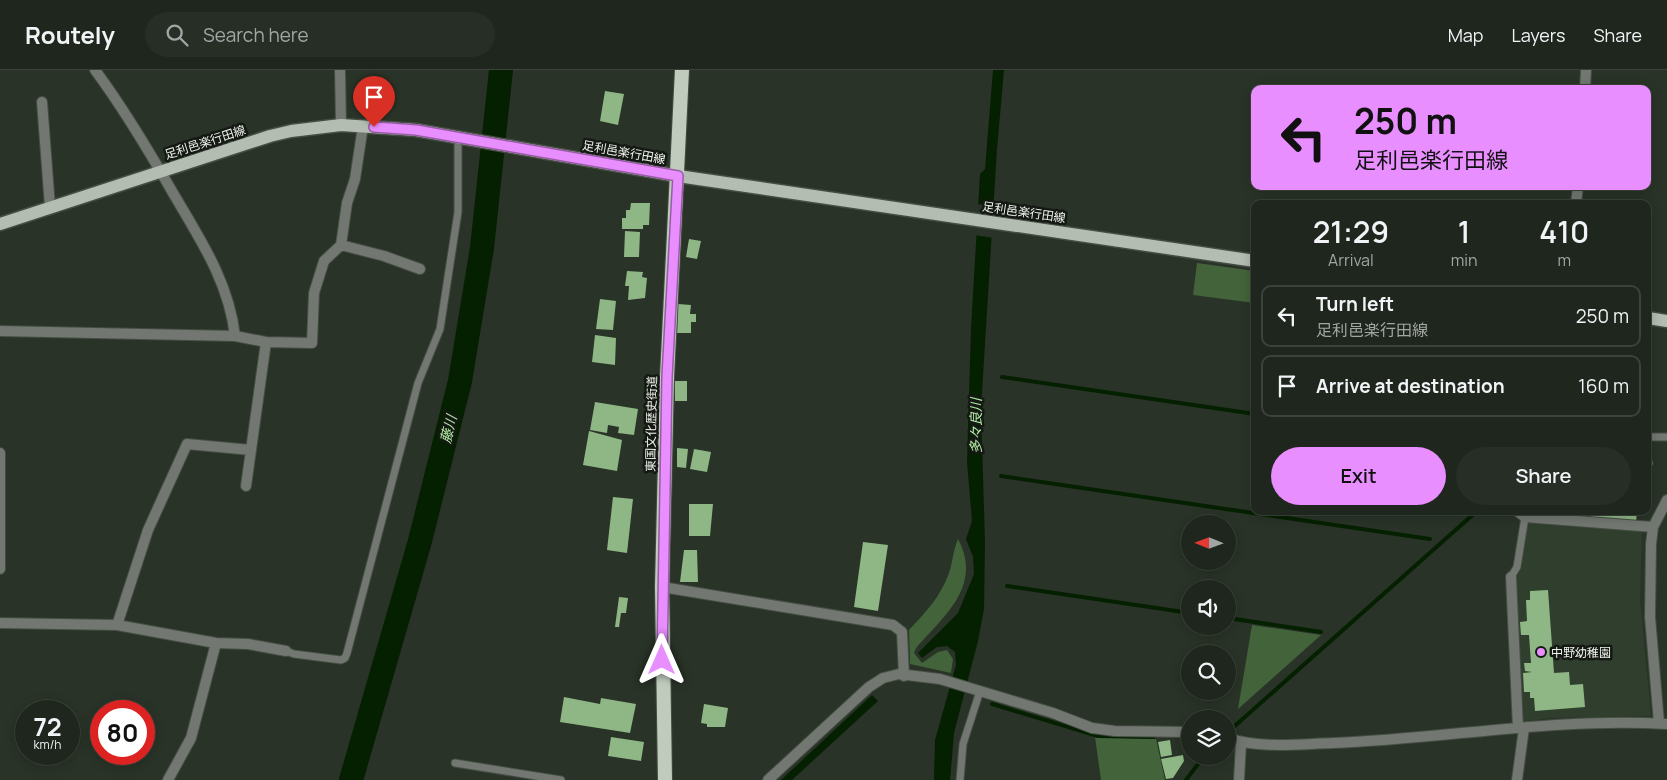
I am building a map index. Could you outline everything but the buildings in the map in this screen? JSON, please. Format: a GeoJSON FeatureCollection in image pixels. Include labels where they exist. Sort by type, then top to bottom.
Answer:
{"type":"FeatureCollection","features":[{"type":"Feature","properties":{"kind":"highway","name":"東国文化歴史街道"},"geometry":{"type":"LineString","coordinates":[[665,780],[662,587],[667,377],[682,70]]}},
{"type":"Feature","properties":{"kind":"main road","name":"足利邑楽行田線"},"geometry":{"type":"LineString","coordinates":[[0,224],[270,136],[291,130],[342,125],[416,130],[678,176],[1251,260]]}},
{"type":"Feature","properties":{"kind":"main road"},"geometry":{"type":"LineString","coordinates":[[1651,318],[1667,321]]}},
{"type":"Feature","properties":{"kind":"street"},"geometry":{"type":"LineString","coordinates":[[95,70],[118,100],[216,266],[232,310],[235,336]]}},
{"type":"Feature","properties":{"kind":"street"},"geometry":{"type":"LineString","coordinates":[[340,70],[342,125]]}},
{"type":"Feature","properties":{"kind":"street"},"geometry":{"type":"LineString","coordinates":[[1585,85],[1586,70]]}},
{"type":"Feature","properties":{"kind":"street"},"geometry":{"type":"LineString","coordinates":[[42,102],[50,207]]}},
{"type":"Feature","properties":{"kind":"street"},"geometry":{"type":"LineString","coordinates":[[0,331],[235,336],[266,342],[312,342],[314,293],[324,261],[341,245],[347,203],[356,179],[363,126]]}},
{"type":"Feature","properties":{"kind":"street"},"geometry":{"type":"LineString","coordinates":[[341,245],[384,256],[420,269]]}},
{"type":"Feature","properties":{"kind":"street"},"geometry":{"type":"LineString","coordinates":[[246,486],[266,342]]}},
{"type":"Feature","properties":{"kind":"street"},"geometry":{"type":"LineString","coordinates":[[117,625],[148,530],[187,444],[251,450]]}},
{"type":"Feature","properties":{"kind":"street"},"geometry":{"type":"LineString","coordinates":[[0,453],[0,569]]}},
{"type":"Feature","properties":{"kind":"street"},"geometry":{"type":"LineString","coordinates":[[1236,741],[1269,745],[1364,742],[1552,724],[1663,723],[1650,617],[1650,544],[1653,528],[1667,500]]}},
{"type":"Feature","properties":{"kind":"street"},"geometry":{"type":"LineString","coordinates":[[1530,515],[1653,528]]}},
{"type":"Feature","properties":{"kind":"street"},"geometry":{"type":"LineString","coordinates":[[1511,577],[1521,728],[1517,780]]}},
{"type":"Feature","properties":{"kind":"street"},"geometry":{"type":"LineString","coordinates":[[662,587],[893,625],[902,632],[904,676]]}},
{"type":"Feature","properties":{"kind":"street"},"geometry":{"type":"LineString","coordinates":[[0,623],[117,625],[216,642],[248,644],[286,651]]}},
{"type":"Feature","properties":{"kind":"street"},"geometry":{"type":"LineString","coordinates":[[168,780],[191,738],[216,642]]}},
{"type":"Feature","properties":{"kind":"street"},"geometry":{"type":"LineString","coordinates":[[768,780],[869,687],[882,678],[899,674],[940,679],[1054,713],[1092,728],[1115,731],[1181,731]]}},
{"type":"Feature","properties":{"kind":"street"},"geometry":{"type":"LineString","coordinates":[[1239,780],[1241,743]]}},
{"type":"Feature","properties":{"kind":"lane"},"geometry":{"type":"LineString","coordinates":[[286,651],[294,654],[341,660],[345,658],[347,653],[418,383],[440,329],[458,212],[462,138]]}},
{"type":"Feature","properties":{"kind":"lane"},"geometry":{"type":"LineString","coordinates":[[1651,437],[1667,437]]}},
{"type":"Feature","properties":{"kind":"lane"},"geometry":{"type":"LineString","coordinates":[[1511,577],[1517,567],[1521,515]]}},
{"type":"Feature","properties":{"kind":"lane"},"geometry":{"type":"LineString","coordinates":[[960,780],[963,744],[978,690]]}},
{"type":"Feature","properties":{"kind":"lane"},"geometry":{"type":"LineString","coordinates":[[455,763],[529,778],[561,780]]}},
{"type":"Feature","properties":{"kind":"shaded area"},"geometry":{"type":"Polygon","coordinates":[[[1197,263],[1251,270],[1251,302],[1193,295],[1197,263]]]}},
{"type":"Feature","properties":{"kind":"shaded area"},"geometry":{"type":"Polygon","coordinates":[[[1528,521],[1642,531],[1640,599],[1651,716],[1551,718],[1521,722],[1515,579],[1521,569],[1528,521]]]}},
{"type":"Feature","properties":{"kind":"shaded area"},"geometry":{"type":"Polygon","coordinates":[[[958,539],[965,556],[966,571],[963,586],[948,612],[916,648],[914,653],[922,663],[938,652],[947,650],[953,659],[951,673],[910,664],[909,630],[942,589],[949,573],[958,539]]]}},
{"type":"Feature","properties":{"kind":"shaded area"},"geometry":{"type":"Polygon","coordinates":[[[1252,625],[1321,635],[1238,709],[1252,625]]]}},
{"type":"Feature","properties":{"kind":"shaded area"},"geometry":{"type":"Polygon","coordinates":[[[1095,737],[1156,739],[1165,780],[1101,780],[1095,737]]]}},
{"type":"Feature","properties":{"kind":"water","name":"多々良川"},"geometry":{"type":"Polygon","coordinates":[[[993,70],[1004,70],[997,149],[981,409],[985,543],[984,609],[978,641],[954,733],[950,780],[934,780],[935,740],[956,665],[955,652],[947,646],[937,647],[922,658],[918,653],[958,613],[974,574],[973,557],[966,539],[972,521],[967,462],[971,329],[980,174],[985,169],[993,70]]]}},
{"type":"Feature","properties":{"kind":"water"},"geometry":{"type":"Polygon","coordinates":[[[872,695],[878,701],[792,780],[781,780],[872,695]]]}},
{"type":"Feature","properties":{"kind":"pier"},"geometry":{"type":"Polygon","coordinates":[[[976,204],[997,206],[994,238],[974,235],[976,204]]]}},
{"type":"Feature","properties":{"kind":"waterway","name":"藤川"},"geometry":{"type":"LineString","coordinates":[[351,780],[420,541],[460,381],[482,248],[501,70]]}},
{"type":"Feature","properties":{"kind":"waterway"},"geometry":{"type":"LineString","coordinates":[[1002,377],[1251,413]]}},
{"type":"Feature","properties":{"kind":"waterway"},"geometry":{"type":"LineString","coordinates":[[1001,476],[1251,513]]}},
{"type":"Feature","properties":{"kind":"waterway"},"geometry":{"type":"LineString","coordinates":[[1267,515],[1430,539]]}},
{"type":"Feature","properties":{"kind":"waterway"},"geometry":{"type":"LineString","coordinates":[[1236,725],[1472,515]]}},
{"type":"Feature","properties":{"kind":"waterway"},"geometry":{"type":"LineString","coordinates":[[1007,586],[1181,612]]}},
{"type":"Feature","properties":{"kind":"waterway"},"geometry":{"type":"LineString","coordinates":[[1236,619],[1321,632]]}},
{"type":"Feature","properties":{"kind":"waterway"},"geometry":{"type":"LineString","coordinates":[[992,704],[1098,736],[1154,737]]}},
{"type":"Feature","properties":{"kind":"waterway"},"geometry":{"type":"LineString","coordinates":[[1186,780],[1197,765]]}},
{"type":"Feature","properties":{"kind":"place","name":"中野幼稚園"},"geometry":{"type":"Point","coordinates":[1541,652]}},
{"type":"Feature","properties":{"kind":"route"},"geometry":{"type":"LineString","coordinates":[[374,127],[416,130],[678,176],[671,268],[667,377],[662,660]]}}]}
